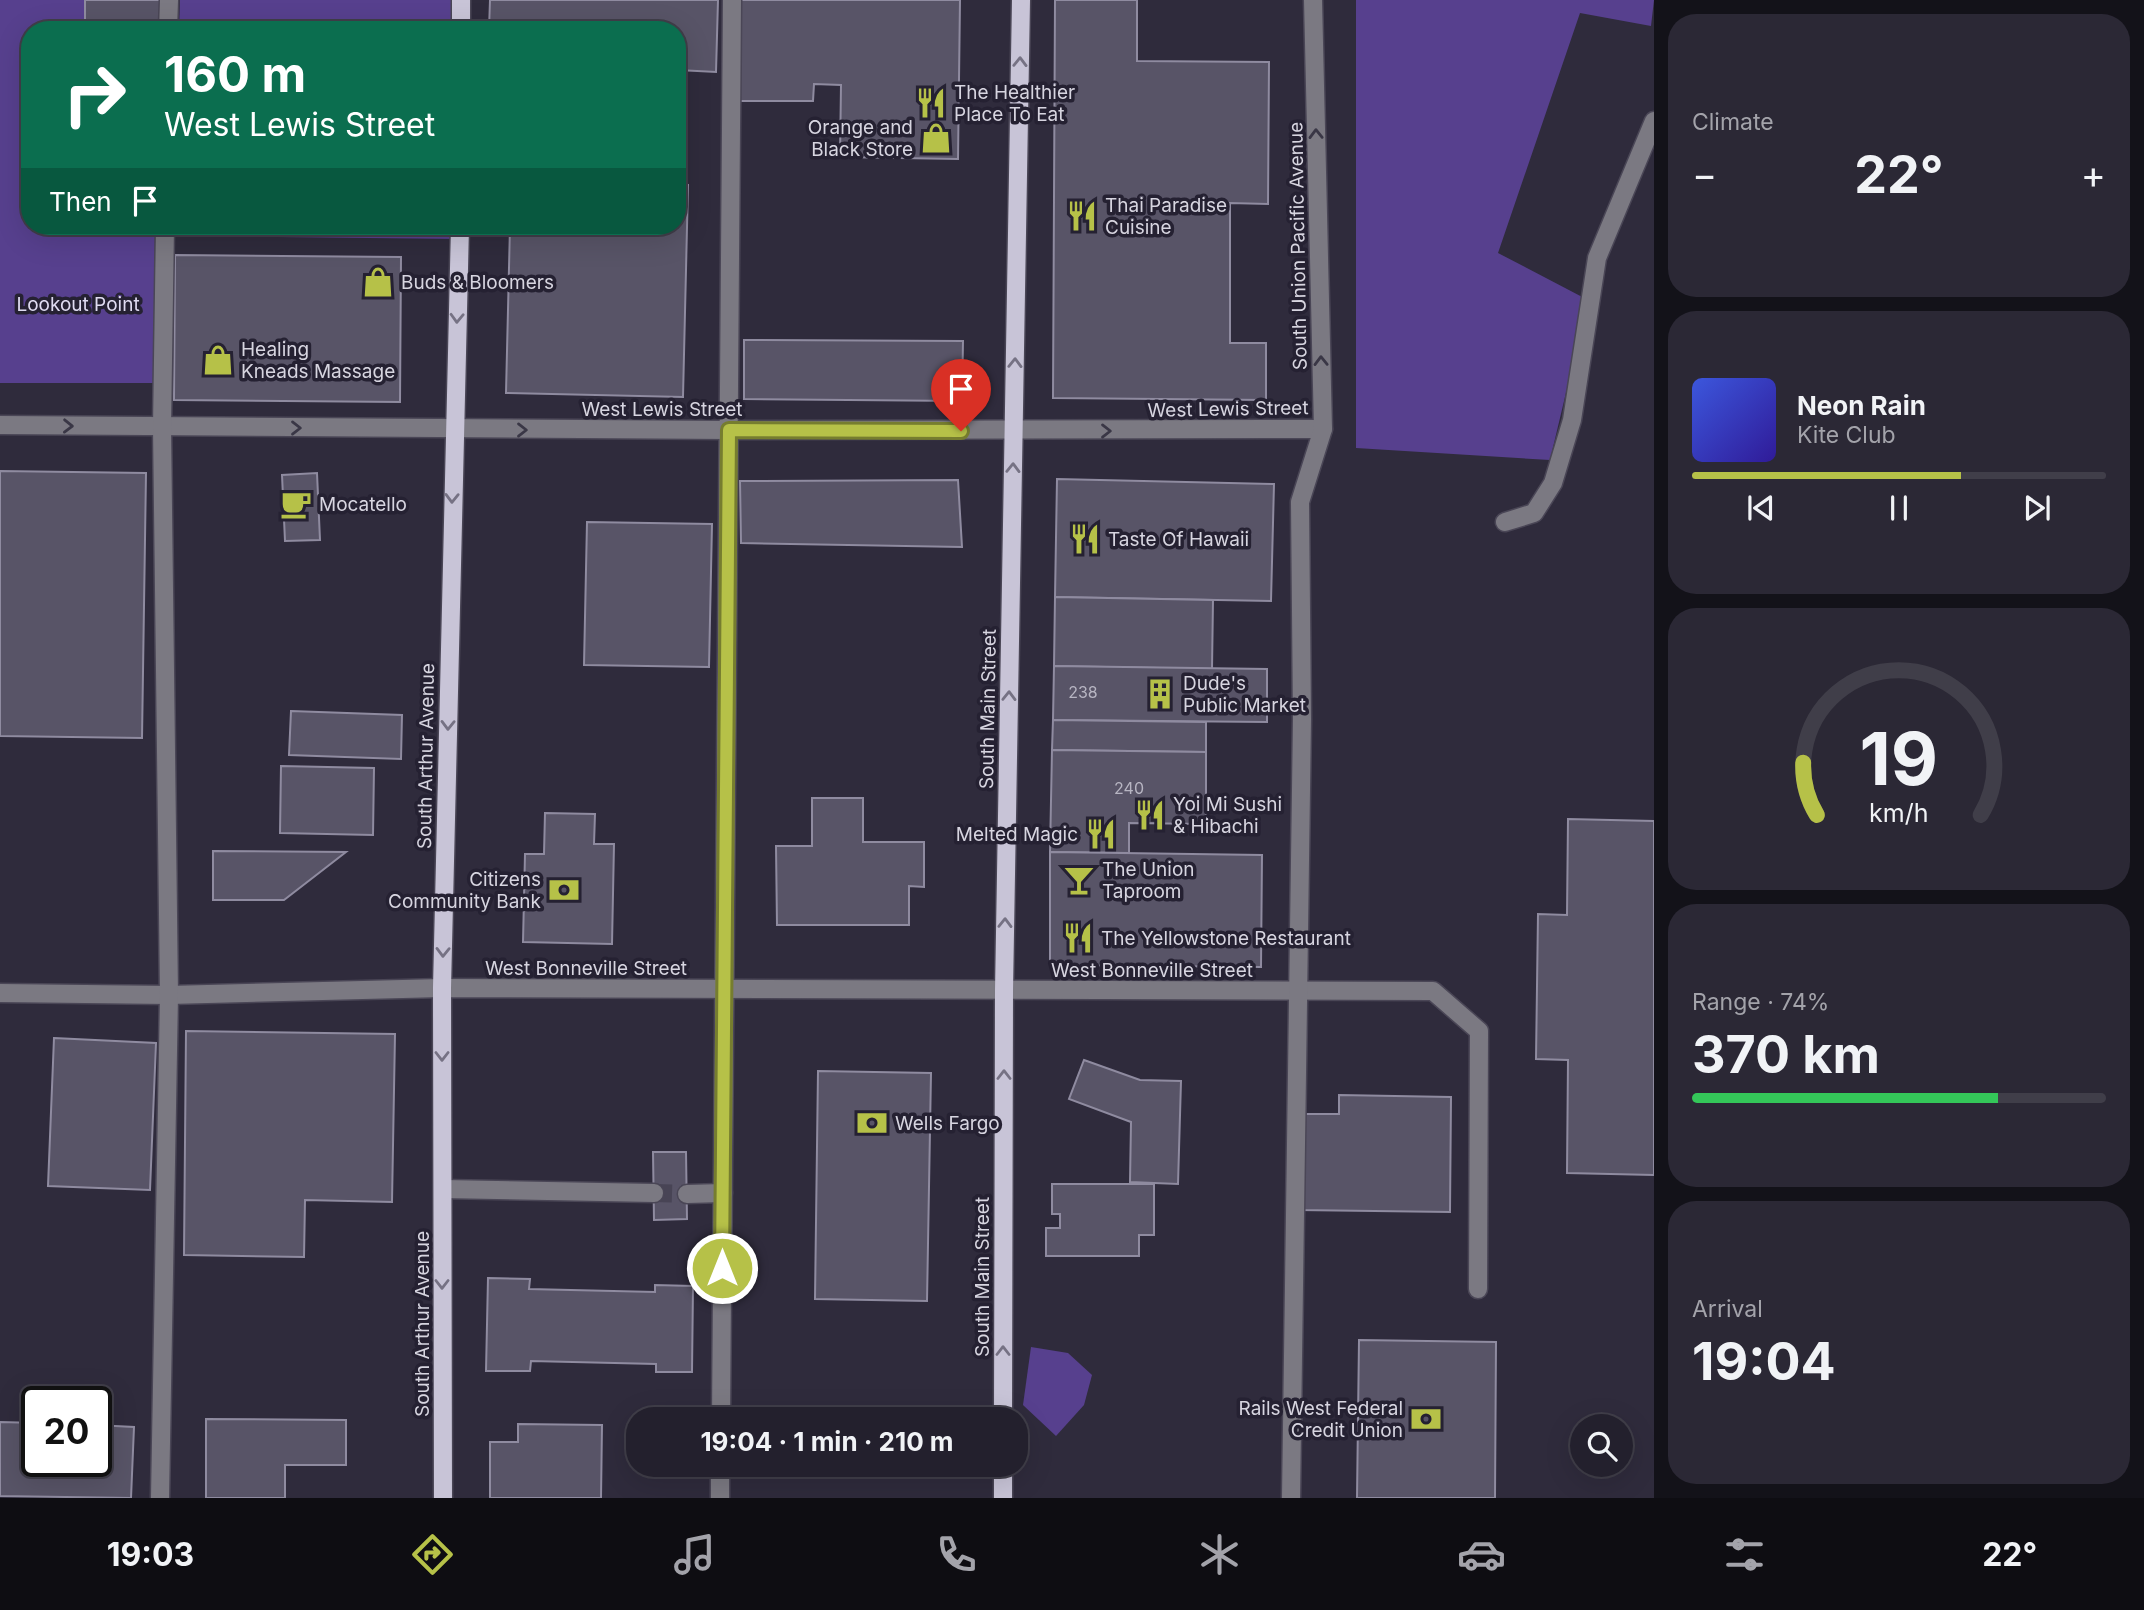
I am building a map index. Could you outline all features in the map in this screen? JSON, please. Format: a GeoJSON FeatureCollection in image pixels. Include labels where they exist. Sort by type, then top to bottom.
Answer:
{"type":"FeatureCollection","features":[{"type":"Feature","properties":{"kind":"main road"},"geometry":{"type":"LineString","coordinates":[[461,0],[461,21]]}},
{"type":"Feature","properties":{"kind":"main road","name":"South Main Street"},"geometry":{"type":"LineString","coordinates":[[1003,1407],[1004,991],[1021,0]]}},
{"type":"Feature","properties":{"kind":"main road","name":"South Arthur Avenue"},"geometry":{"type":"LineString","coordinates":[[443,1498],[442,988],[460,235]]}},
{"type":"Feature","properties":{"kind":"main road"},"geometry":{"type":"LineString","coordinates":[[1003,1477],[1003,1498]]}},
{"type":"Feature","properties":{"kind":"street"},"geometry":{"type":"LineString","coordinates":[[168,21],[169,0]]}},
{"type":"Feature","properties":{"kind":"street"},"geometry":{"type":"LineString","coordinates":[[721,1407],[732,0]]}},
{"type":"Feature","properties":{"kind":"street","name":"South Union Pacific Avenue"},"geometry":{"type":"LineString","coordinates":[[1290,1498],[1302,719],[1300,502],[1323,429],[1313,0]]}},
{"type":"Feature","properties":{"kind":"street"},"geometry":{"type":"LineString","coordinates":[[1505,522],[1534,513],[1553,483],[1573,420],[1597,258],[1654,121]]}},
{"type":"Feature","properties":{"kind":"street"},"geometry":{"type":"LineString","coordinates":[[160,1498],[169,995],[162,427],[165,235]]}},
{"type":"Feature","properties":{"kind":"street","name":"West Lewis Street"},"geometry":{"type":"LineString","coordinates":[[0,425],[1013,431],[1323,429]]}},
{"type":"Feature","properties":{"kind":"street","name":"West Bonneville Street"},"geometry":{"type":"LineString","coordinates":[[0,992],[169,995],[442,988],[1433,991],[1479,1031],[1478,1289]]}},
{"type":"Feature","properties":{"kind":"street"},"geometry":{"type":"LineString","coordinates":[[443,1189],[654,1194]]}},
{"type":"Feature","properties":{"kind":"street"},"geometry":{"type":"LineString","coordinates":[[687,1194],[723,1193]]}},
{"type":"Feature","properties":{"kind":"street"},"geometry":{"type":"LineString","coordinates":[[720,1477],[720,1498]]}},
{"type":"Feature","properties":{"kind":"green space","name":"Lookout Point"},"geometry":{"type":"Polygon","coordinates":[[[0,0],[85,0],[85,21],[21,21],[21,235],[161,235],[154,383],[0,383],[0,0]]]}},
{"type":"Feature","properties":{"kind":"green space"},"geometry":{"type":"Polygon","coordinates":[[[180,0],[461,0],[461,21],[179,21],[180,0]]]}},
{"type":"Feature","properties":{"kind":"green space"},"geometry":{"type":"Polygon","coordinates":[[[1356,0],[1654,0],[1651,26],[1580,13],[1498,253],[1588,300],[1550,460],[1356,448],[1356,0]]]}},
{"type":"Feature","properties":{"kind":"green space"},"geometry":{"type":"Polygon","coordinates":[[[460,235],[460,239],[178,236],[460,235]]]}},
{"type":"Feature","properties":{"kind":"green space"},"geometry":{"type":"Polygon","coordinates":[[[1031,1347],[1068,1353],[1092,1375],[1084,1405],[1056,1436],[1023,1405],[1031,1347]]]}},
{"type":"Feature","properties":{"kind":"building"},"geometry":{"type":"Polygon","coordinates":[[[85,0],[169,0],[168,21],[85,21],[85,0]]]}},
{"type":"Feature","properties":{"kind":"building"},"geometry":{"type":"Polygon","coordinates":[[[490,0],[718,0],[716,72],[686,70],[686,21],[489,21],[490,0]]]}},
{"type":"Feature","properties":{"kind":"building"},"geometry":{"type":"Polygon","coordinates":[[[738,0],[960,0],[958,159],[840,157],[841,85],[814,84],[813,101],[737,101],[738,0]]]}},
{"type":"Feature","properties":{"kind":"building"},"geometry":{"type":"Polygon","coordinates":[[[1055,0],[1137,0],[1137,61],[1269,62],[1268,204],[1230,203],[1230,343],[1266,343],[1266,400],[1053,398],[1055,0]]]}},
{"type":"Feature","properties":{"kind":"building"},"geometry":{"type":"Polygon","coordinates":[[[688,185],[683,397],[506,393],[510,235],[686,235],[688,185]]]}},
{"type":"Feature","properties":{"kind":"building"},"geometry":{"type":"Polygon","coordinates":[[[175,255],[401,257],[400,402],[174,400],[175,255]]]}},
{"type":"Feature","properties":{"kind":"building"},"geometry":{"type":"Polygon","coordinates":[[[744,340],[963,341],[962,401],[744,399],[744,340]]]}},
{"type":"Feature","properties":{"kind":"building"},"geometry":{"type":"Polygon","coordinates":[[[0,471],[146,473],[142,738],[0,736],[0,471]]]}},
{"type":"Feature","properties":{"kind":"building"},"geometry":{"type":"Polygon","coordinates":[[[317,473],[320,540],[285,541],[282,475],[317,473]]]}},
{"type":"Feature","properties":{"kind":"building"},"geometry":{"type":"Polygon","coordinates":[[[1057,479],[1274,484],[1271,601],[1055,597],[1057,479]]]}},
{"type":"Feature","properties":{"kind":"building"},"geometry":{"type":"Polygon","coordinates":[[[958,480],[962,547],[741,543],[740,481],[958,480]]]}},
{"type":"Feature","properties":{"kind":"building"},"geometry":{"type":"Polygon","coordinates":[[[587,522],[712,524],[709,667],[584,665],[587,522]]]}},
{"type":"Feature","properties":{"kind":"building"},"geometry":{"type":"Polygon","coordinates":[[[1055,597],[1213,600],[1212,669],[1054,666],[1055,597]]]}},
{"type":"Feature","properties":{"kind":"building","name":"Dude's Public Market"},"geometry":{"type":"Polygon","coordinates":[[[1054,666],[1267,669],[1267,722],[1053,720],[1054,666]]]}},
{"type":"Feature","properties":{"kind":"building"},"geometry":{"type":"Polygon","coordinates":[[[291,711],[402,715],[401,759],[289,755],[291,711]]]}},
{"type":"Feature","properties":{"kind":"building"},"geometry":{"type":"Polygon","coordinates":[[[1053,720],[1206,722],[1206,752],[1052,750],[1053,720]]]}},
{"type":"Feature","properties":{"kind":"building"},"geometry":{"type":"Polygon","coordinates":[[[1052,750],[1206,752],[1206,824],[1129,823],[1129,853],[1050,852],[1052,750]]]}},
{"type":"Feature","properties":{"kind":"building"},"geometry":{"type":"Polygon","coordinates":[[[281,766],[374,768],[373,835],[280,833],[281,766]]]}},
{"type":"Feature","properties":{"kind":"building"},"geometry":{"type":"Polygon","coordinates":[[[812,798],[863,798],[863,842],[924,842],[924,887],[909,886],[909,925],[777,925],[776,846],[812,846],[812,798]]]}},
{"type":"Feature","properties":{"kind":"building"},"geometry":{"type":"Polygon","coordinates":[[[545,813],[595,814],[594,844],[614,844],[612,944],[523,942],[525,854],[544,854],[545,813]]]}},
{"type":"Feature","properties":{"kind":"building"},"geometry":{"type":"Polygon","coordinates":[[[1568,819],[1654,821],[1654,1175],[1567,1173],[1568,1060],[1536,1059],[1538,914],[1567,915],[1568,819]]]}},
{"type":"Feature","properties":{"kind":"building"},"geometry":{"type":"Polygon","coordinates":[[[213,851],[346,852],[284,900],[213,900],[213,851]]]}},
{"type":"Feature","properties":{"kind":"building"},"geometry":{"type":"Polygon","coordinates":[[[1050,852],[1262,855],[1261,967],[1050,965],[1050,852]]]}},
{"type":"Feature","properties":{"kind":"building"},"geometry":{"type":"Polygon","coordinates":[[[186,1031],[395,1034],[392,1202],[305,1200],[304,1257],[184,1255],[186,1031]]]}},
{"type":"Feature","properties":{"kind":"building"},"geometry":{"type":"Polygon","coordinates":[[[54,1038],[156,1043],[150,1190],[48,1186],[54,1038]]]}},
{"type":"Feature","properties":{"kind":"building"},"geometry":{"type":"Polygon","coordinates":[[[1084,1060],[1140,1080],[1181,1081],[1178,1184],[1130,1182],[1131,1122],[1069,1099],[1084,1060]]]}},
{"type":"Feature","properties":{"kind":"building"},"geometry":{"type":"Polygon","coordinates":[[[818,1071],[931,1073],[927,1301],[815,1299],[818,1071]]]}},
{"type":"Feature","properties":{"kind":"building"},"geometry":{"type":"Polygon","coordinates":[[[1339,1095],[1451,1097],[1450,1212],[1298,1210],[1299,1114],[1339,1114],[1339,1095]]]}},
{"type":"Feature","properties":{"kind":"building"},"geometry":{"type":"Polygon","coordinates":[[[653,1152],[686,1152],[687,1219],[654,1220],[653,1152]]]}},
{"type":"Feature","properties":{"kind":"building"},"geometry":{"type":"Polygon","coordinates":[[[1052,1184],[1154,1184],[1154,1235],[1139,1235],[1139,1256],[1046,1256],[1046,1228],[1060,1228],[1060,1214],[1052,1214],[1052,1184]]]}},
{"type":"Feature","properties":{"kind":"building"},"geometry":{"type":"Polygon","coordinates":[[[488,1278],[530,1279],[529,1289],[655,1292],[655,1285],[693,1286],[692,1372],[656,1372],[656,1364],[531,1361],[530,1371],[486,1371],[488,1278]]]}},
{"type":"Feature","properties":{"kind":"building"},"geometry":{"type":"Polygon","coordinates":[[[1359,1340],[1496,1342],[1495,1498],[1357,1498],[1359,1340]]]}},
{"type":"Feature","properties":{"kind":"building"},"geometry":{"type":"Polygon","coordinates":[[[206,1419],[346,1420],[346,1465],[285,1465],[285,1498],[206,1498],[206,1419]]]}},
{"type":"Feature","properties":{"kind":"building"},"geometry":{"type":"Polygon","coordinates":[[[0,1422],[21,1423],[21,1477],[112,1477],[112,1426],[134,1427],[131,1498],[0,1496],[0,1422]]]}},
{"type":"Feature","properties":{"kind":"building"},"geometry":{"type":"Polygon","coordinates":[[[518,1424],[602,1425],[601,1498],[490,1498],[490,1442],[518,1442],[518,1424]]]}},
{"type":"Feature","properties":{"kind":"tunnel"},"geometry":{"type":"LineString","coordinates":[[654,1193],[687,1194]]}},
{"type":"Feature","properties":{"kind":"place","name":"The Healthier Place To Eat"},"geometry":{"type":"Point","coordinates":[931,103]}},
{"type":"Feature","properties":{"kind":"place","name":"Orange and Black Store"},"geometry":{"type":"Point","coordinates":[936,138]}},
{"type":"Feature","properties":{"kind":"place","name":"Thai Paradise Cuisine"},"geometry":{"type":"Point","coordinates":[1082,216]}},
{"type":"Feature","properties":{"kind":"place","name":"Buds & Bloomers"},"geometry":{"type":"Point","coordinates":[378,282]}},
{"type":"Feature","properties":{"kind":"place","name":"Healing Kneads Massage"},"geometry":{"type":"Point","coordinates":[218,360]}},
{"type":"Feature","properties":{"kind":"place","name":"Mocatello"},"geometry":{"type":"Point","coordinates":[296,504]}},
{"type":"Feature","properties":{"kind":"place","name":"Taste Of Hawaii"},"geometry":{"type":"Point","coordinates":[1085,539]}},
{"type":"Feature","properties":{"kind":"place","name":"Dude's Public Market"},"geometry":{"type":"Point","coordinates":[1160,694]}},
{"type":"Feature","properties":{"kind":"place","name":"Yoi Mi Sushi & Hibachi"},"geometry":{"type":"Point","coordinates":[1150,815]}},
{"type":"Feature","properties":{"kind":"place","name":"Melted Magic"},"geometry":{"type":"Point","coordinates":[1101,834]}},
{"type":"Feature","properties":{"kind":"place","name":"The Union Taproom"},"geometry":{"type":"Point","coordinates":[1079,880]}},
{"type":"Feature","properties":{"kind":"place","name":"Citizens Community Bank"},"geometry":{"type":"Point","coordinates":[564,890]}},
{"type":"Feature","properties":{"kind":"place","name":"The Yellowstone Restaurant"},"geometry":{"type":"Point","coordinates":[1078,938]}},
{"type":"Feature","properties":{"kind":"place","name":"Wells Fargo"},"geometry":{"type":"Point","coordinates":[872,1123]}},
{"type":"Feature","properties":{"kind":"place","name":"Rails West Federal Credit Union"},"geometry":{"type":"Point","coordinates":[1426,1419]}},
{"type":"Feature","properties":{"kind":"route"},"geometry":{"type":"LineString","coordinates":[[722,1268],[729,430],[961,431]]}}]}
